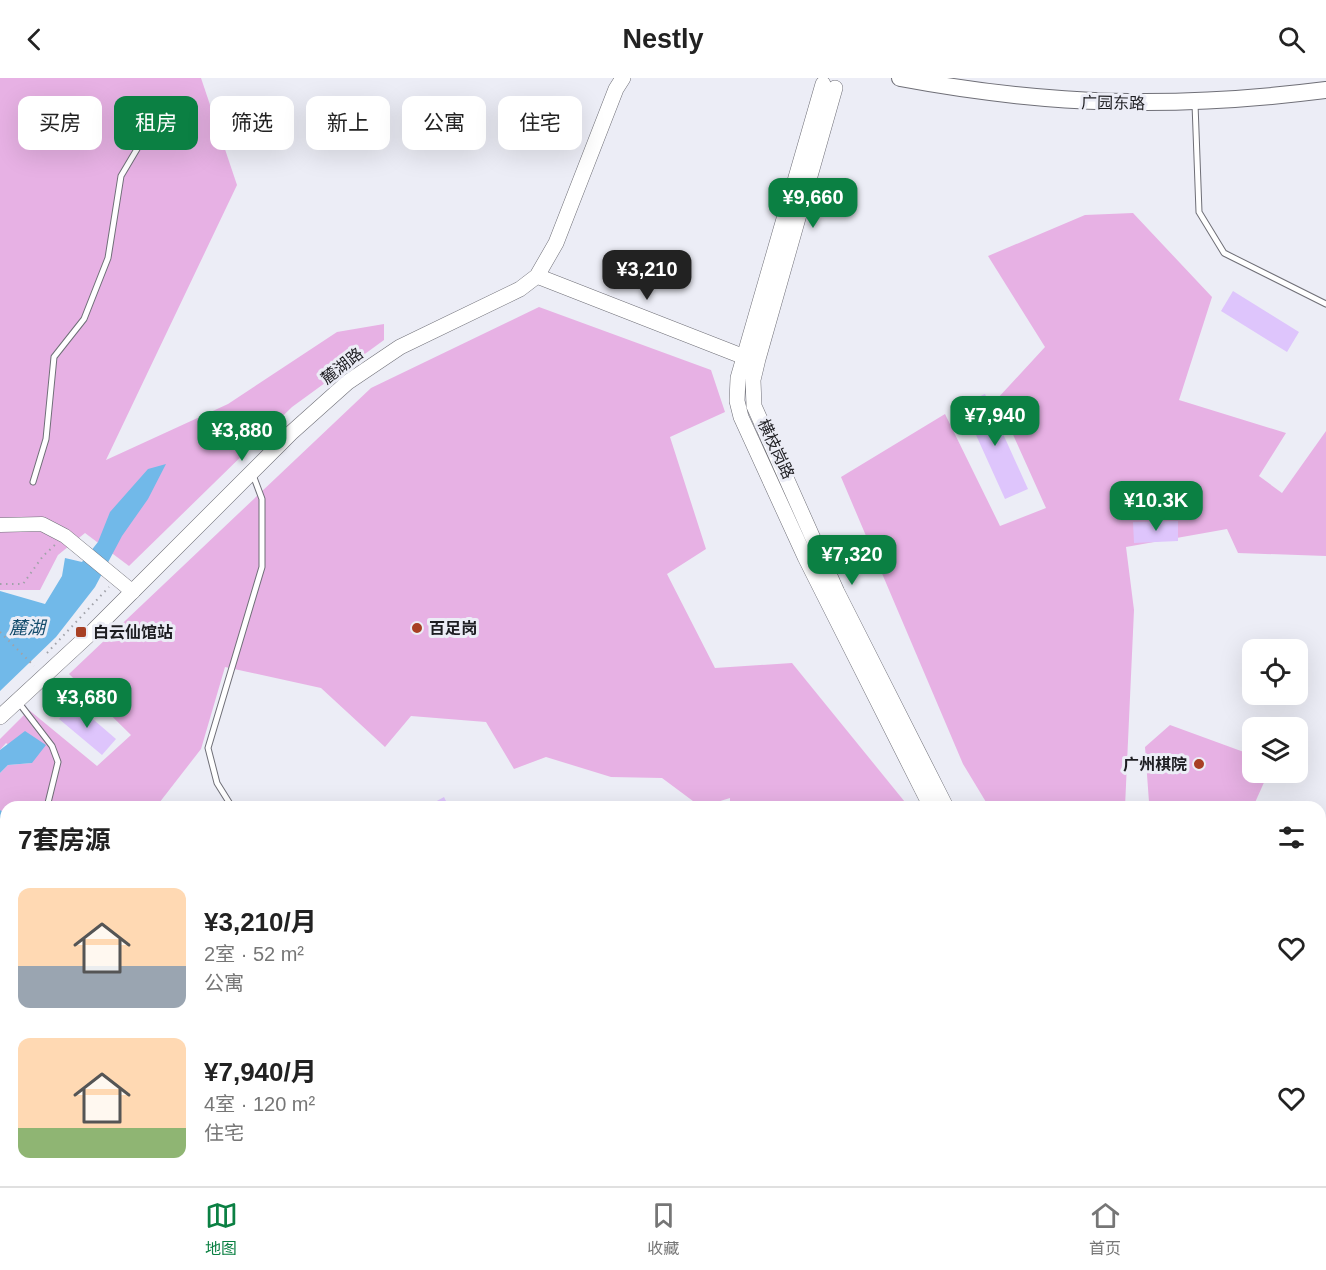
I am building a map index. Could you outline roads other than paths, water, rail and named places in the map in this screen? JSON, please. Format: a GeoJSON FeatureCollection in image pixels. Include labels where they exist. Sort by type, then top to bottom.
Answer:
{"type":"FeatureCollection","features":[{"type":"Feature","properties":{"kind":"main road","name":"广园东路"},"geometry":{"type":"LineString","coordinates":[[900,78],[955,88],[1063,101],[1136,104],[1195,102],[1326,90]]}},
{"type":"Feature","properties":{"kind":"main road","name":"麓湖路"},"geometry":{"type":"LineString","coordinates":[[0,717],[133,592],[325,401],[378,361],[427,333],[520,289],[537,276],[556,243],[617,82]]}},
{"type":"Feature","properties":{"kind":"main road","name":"横枝岗路"},"geometry":{"type":"LineString","coordinates":[[829,86],[751,359],[736,390],[741,417],[805,557],[928,801]]}},
{"type":"Feature","properties":{"kind":"main road"},"geometry":{"type":"LineString","coordinates":[[537,276],[751,359]]}},
{"type":"Feature","properties":{"kind":"main road","name":"横枝岗路"},"geometry":{"type":"LineString","coordinates":[[751,359],[752,393],[760,421],[837,592],[943,801]]}},
{"type":"Feature","properties":{"kind":"street"},"geometry":{"type":"LineString","coordinates":[[0,525],[42,524],[65,536],[133,592]]}},
{"type":"Feature","properties":{"kind":"lane"},"geometry":{"type":"LineString","coordinates":[[1195,102],[1199,213],[1224,254],[1326,304]]}},
{"type":"Feature","properties":{"kind":"lane"},"geometry":{"type":"LineString","coordinates":[[33,482],[46,439],[54,357],[84,319],[108,258],[121,176],[136,150]]}},
{"type":"Feature","properties":{"kind":"lane"},"geometry":{"type":"LineString","coordinates":[[228,801],[217,783],[208,748],[262,567],[262,499],[253,474]]}},
{"type":"Feature","properties":{"kind":"lane"},"geometry":{"type":"LineString","coordinates":[[17,701],[52,746],[58,762],[48,801]]}},
{"type":"Feature","properties":{"kind":"water","name":"麓湖"},"geometry":{"type":"Polygon","coordinates":[[[166,464],[148,499],[122,536],[95,587],[56,637],[0,691],[0,591],[45,604],[62,576],[65,558],[82,562],[98,542],[110,512],[148,469],[166,464]]]}},
{"type":"Feature","properties":{"kind":"water"},"geometry":{"type":"Polygon","coordinates":[[[25,731],[46,745],[32,763],[8,765],[0,773],[0,750],[25,731]]]}},
{"type":"Feature","properties":{"kind":"place","name":"百足岗"},"geometry":{"type":"Point","coordinates":[417,628]}},
{"type":"Feature","properties":{"kind":"place","name":"白云仙馆站"},"geometry":{"type":"Point","coordinates":[81,632]}},
{"type":"Feature","properties":{"kind":"place","name":"广州棋院"},"geometry":{"type":"Point","coordinates":[1199,764]}}]}
